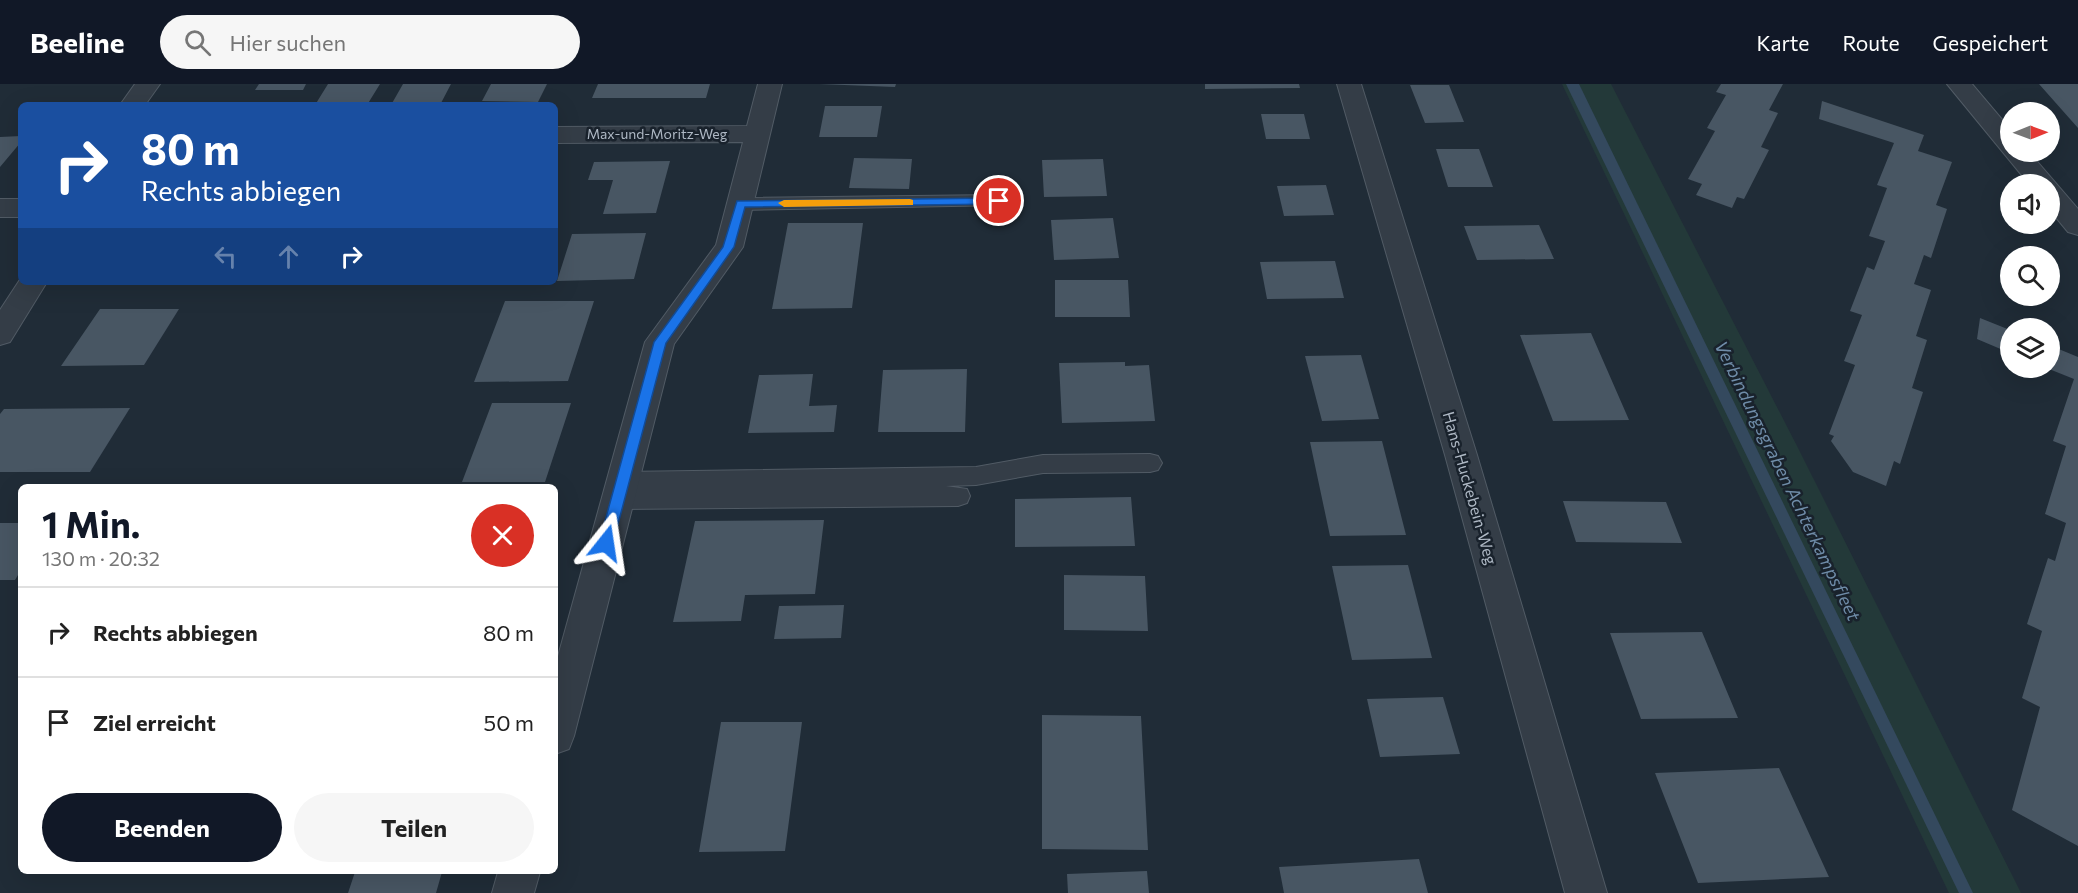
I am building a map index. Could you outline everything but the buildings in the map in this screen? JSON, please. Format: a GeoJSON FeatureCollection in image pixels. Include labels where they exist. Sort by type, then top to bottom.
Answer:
{"type":"FeatureCollection","features":[{"type":"Feature","properties":{"kind":"street"},"geometry":{"type":"LineString","coordinates":[[134,102],[148,84]]}},
{"type":"Feature","properties":{"kind":"street"},"geometry":{"type":"LineString","coordinates":[[558,725],[660,342],[729,247],[770,84]]}},
{"type":"Feature","properties":{"kind":"street","name":"Hans-Huckebein-Weg"},"geometry":{"type":"LineString","coordinates":[[1348,84],[1461,455],[1586,893]]}},
{"type":"Feature","properties":{"kind":"street"},"geometry":{"type":"LineString","coordinates":[[1959,84],[2000,133]]}},
{"type":"Feature","properties":{"kind":"street","name":"Max-und-Moritz-Weg"},"geometry":{"type":"LineString","coordinates":[[558,135],[759,134]]}},
{"type":"Feature","properties":{"kind":"street"},"geometry":{"type":"LineString","coordinates":[[2024,162],[2034,174]]}},
{"type":"Feature","properties":{"kind":"street"},"geometry":{"type":"LineString","coordinates":[[2060,205],[2078,226]]}},
{"type":"Feature","properties":{"kind":"street"},"geometry":{"type":"LineString","coordinates":[[0,208],[18,208]]}},
{"type":"Feature","properties":{"kind":"street"},"geometry":{"type":"LineString","coordinates":[[0,334],[31,285]]}},
{"type":"Feature","properties":{"kind":"street"},"geometry":{"type":"LineString","coordinates":[[513,893],[518,874]]}},
{"type":"Feature","properties":{"kind":"lane"},"geometry":{"type":"LineString","coordinates":[[741,204],[999,201]]}},
{"type":"Feature","properties":{"kind":"lane"},"geometry":{"type":"LineString","coordinates":[[620,490],[987,474],[1043,464],[1150,463]]}},
{"type":"Feature","properties":{"kind":"lane"},"geometry":{"type":"LineString","coordinates":[[620,490],[958,496]]}},
{"type":"Feature","properties":{"kind":"green space"},"geometry":{"type":"Polygon","coordinates":[[[1562,84],[1611,84],[1797,446],[2021,893],[1949,893],[1562,84]]]}},
{"type":"Feature","properties":{"kind":"water"},"geometry":{"type":"Polygon","coordinates":[[[1566,84],[1579,84],[1973,893],[1959,893],[1566,84]]]}},
{"type":"Feature","properties":{"kind":"slow traffic"},"geometry":{"type":"LineString","coordinates":[[784,203],[910,202]]}},
{"type":"Feature","properties":{"kind":"route"},"geometry":{"type":"LineString","coordinates":[[606,543],[660,342],[729,247],[741,204],[999,201]]}},
{"type":"Feature","properties":{"kind":"water label","name":"Verbindungsgraben Achterkampsfleet"},"geometry":{"type":"Point","coordinates":[1787,481]}}]}
